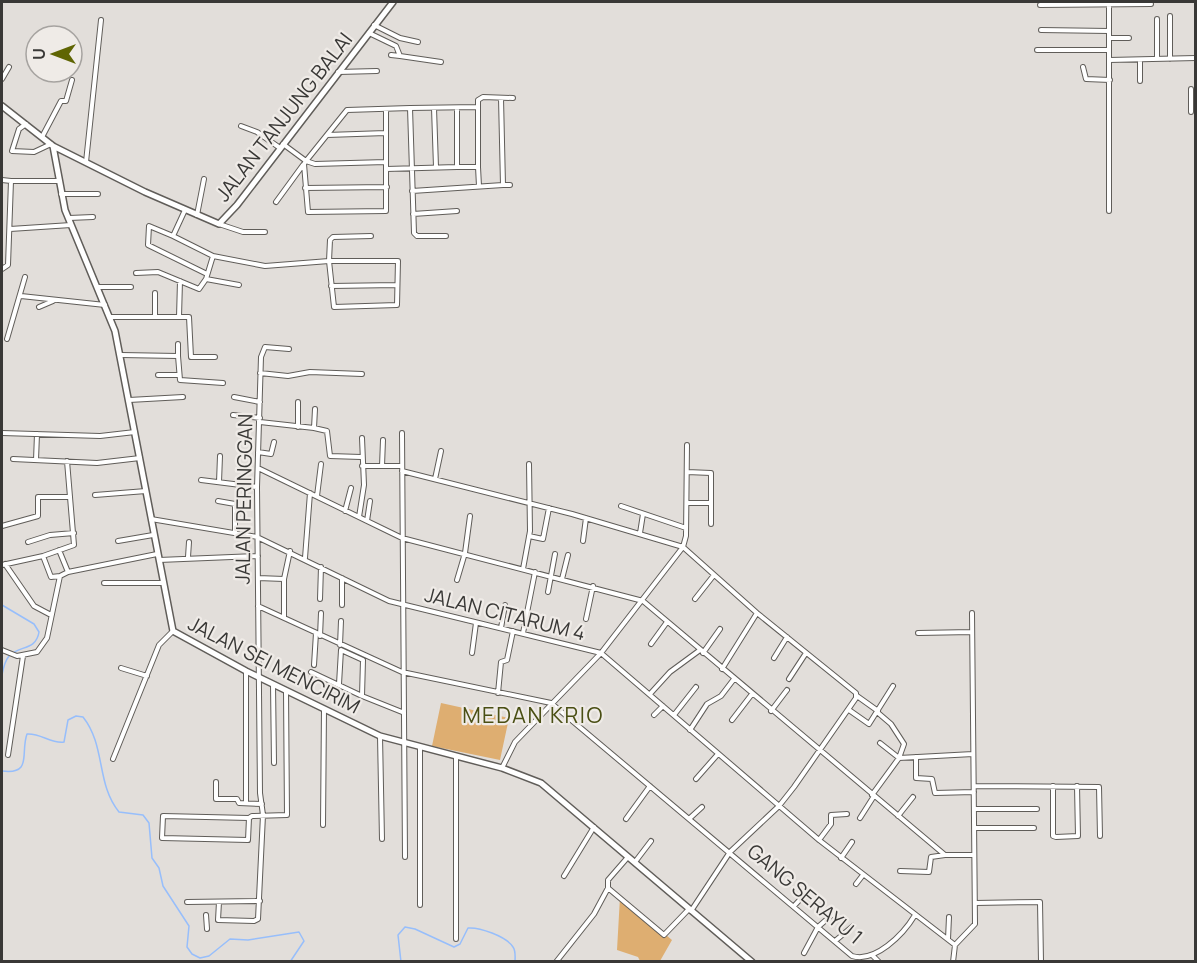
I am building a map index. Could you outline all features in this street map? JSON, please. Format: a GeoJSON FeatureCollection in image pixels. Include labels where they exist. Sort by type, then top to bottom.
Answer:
{"type":"FeatureCollection","features":[{"type":"Feature","properties":{"kind":"street","name":"JALAN TANJUNG BALAI"},"geometry":{"type":"LineString","coordinates":[[2,106],[52,145],[184,210],[219,224],[237,205],[393,2]]}},
{"type":"Feature","properties":{"kind":"street"},"geometry":{"type":"LineString","coordinates":[[1109,3],[1109,211]]}},
{"type":"Feature","properties":{"kind":"street"},"geometry":{"type":"LineString","coordinates":[[1040,6],[1151,4]]}},
{"type":"Feature","properties":{"kind":"street"},"geometry":{"type":"LineString","coordinates":[[1170,16],[1170,59]]}},
{"type":"Feature","properties":{"kind":"street"},"geometry":{"type":"LineString","coordinates":[[1157,19],[1157,59]]}},
{"type":"Feature","properties":{"kind":"street"},"geometry":{"type":"LineString","coordinates":[[86,162],[101,20]]}},
{"type":"Feature","properties":{"kind":"street"},"geometry":{"type":"LineString","coordinates":[[374,25],[400,38],[418,42]]}},
{"type":"Feature","properties":{"kind":"street"},"geometry":{"type":"LineString","coordinates":[[1041,30],[1109,31]]}},
{"type":"Feature","properties":{"kind":"street"},"geometry":{"type":"LineString","coordinates":[[368,33],[398,47],[400,56]]}},
{"type":"Feature","properties":{"kind":"street"},"geometry":{"type":"LineString","coordinates":[[1109,38],[1129,38]]}},
{"type":"Feature","properties":{"kind":"street"},"geometry":{"type":"LineString","coordinates":[[1037,50],[1109,50]]}},
{"type":"Feature","properties":{"kind":"street"},"geometry":{"type":"LineString","coordinates":[[391,55],[441,62]]}},
{"type":"Feature","properties":{"kind":"street"},"geometry":{"type":"LineString","coordinates":[[1110,60],[1196,58]]}},
{"type":"Feature","properties":{"kind":"street"},"geometry":{"type":"LineString","coordinates":[[1140,60],[1140,81]]}},
{"type":"Feature","properties":{"kind":"street"},"geometry":{"type":"LineString","coordinates":[[2,79],[9,67]]}},
{"type":"Feature","properties":{"kind":"street"},"geometry":{"type":"LineString","coordinates":[[1083,67],[1086,79],[1110,80]]}},
{"type":"Feature","properties":{"kind":"street"},"geometry":{"type":"LineString","coordinates":[[338,72],[377,71]]}},
{"type":"Feature","properties":{"kind":"street"},"geometry":{"type":"LineString","coordinates":[[42,137],[61,101],[66,101],[71,84]]}},
{"type":"Feature","properties":{"kind":"street"},"geometry":{"type":"LineString","coordinates":[[1191,90],[1191,112]]}},
{"type":"Feature","properties":{"kind":"street"},"geometry":{"type":"LineString","coordinates":[[479,186],[477,107],[480,98],[513,98]]}},
{"type":"Feature","properties":{"kind":"street"},"geometry":{"type":"LineString","coordinates":[[501,98],[503,184]]}},
{"type":"Feature","properties":{"kind":"street"},"geometry":{"type":"LineString","coordinates":[[276,202],[347,110],[477,107]]}},
{"type":"Feature","properties":{"kind":"street"},"geometry":{"type":"LineString","coordinates":[[410,108],[415,235],[446,236]]}},
{"type":"Feature","properties":{"kind":"street"},"geometry":{"type":"LineString","coordinates":[[434,108],[436,167]]}},
{"type":"Feature","properties":{"kind":"street"},"geometry":{"type":"LineString","coordinates":[[457,108],[457,167]]}},
{"type":"Feature","properties":{"kind":"street"},"geometry":{"type":"LineString","coordinates":[[305,163],[306,211],[385,211],[386,109]]}},
{"type":"Feature","properties":{"kind":"street"},"geometry":{"type":"LineString","coordinates":[[26,124],[19,129],[12,151],[34,152],[52,145]]}},
{"type":"Feature","properties":{"kind":"street"},"geometry":{"type":"LineString","coordinates":[[241,126],[282,146],[305,163],[386,162]]}},
{"type":"Feature","properties":{"kind":"street"},"geometry":{"type":"LineString","coordinates":[[326,135],[386,133]]}},
{"type":"Feature","properties":{"kind":"street","name":"JALAN SEI MENCIRIM"},"geometry":{"type":"LineString","coordinates":[[52,145],[61,195],[71,225],[111,317],[121,355],[172,631],[246,671],[380,736],[502,768],[546,786],[752,962]]}},
{"type":"Feature","properties":{"kind":"street"},"geometry":{"type":"LineString","coordinates":[[386,169],[478,167]]}},
{"type":"Feature","properties":{"kind":"street"},"geometry":{"type":"LineString","coordinates":[[197,216],[204,179]]}},
{"type":"Feature","properties":{"kind":"street"},"geometry":{"type":"LineString","coordinates":[[2,180],[11,182],[58,181]]}},
{"type":"Feature","properties":{"kind":"street"},"geometry":{"type":"LineString","coordinates":[[2,269],[8,266],[11,182]]}},
{"type":"Feature","properties":{"kind":"street"},"geometry":{"type":"LineString","coordinates":[[412,191],[510,184]]}},
{"type":"Feature","properties":{"kind":"street"},"geometry":{"type":"LineString","coordinates":[[305,188],[387,187]]}},
{"type":"Feature","properties":{"kind":"street"},"geometry":{"type":"LineString","coordinates":[[61,195],[98,194]]}},
{"type":"Feature","properties":{"kind":"street"},"geometry":{"type":"LineString","coordinates":[[173,236],[184,210]]}},
{"type":"Feature","properties":{"kind":"street"},"geometry":{"type":"LineString","coordinates":[[413,214],[457,211]]}},
{"type":"Feature","properties":{"kind":"street"},"geometry":{"type":"LineString","coordinates":[[69,218],[93,217]]}},
{"type":"Feature","properties":{"kind":"street"},"geometry":{"type":"LineString","coordinates":[[219,224],[243,232],[265,232]]}},
{"type":"Feature","properties":{"kind":"street"},"geometry":{"type":"LineString","coordinates":[[10,229],[71,225]]}},
{"type":"Feature","properties":{"kind":"street"},"geometry":{"type":"LineString","coordinates":[[239,285],[206,277],[147,245],[149,226],[213,256],[265,266],[329,261],[397,260],[396,306],[335,307],[333,305],[329,261],[331,238],[371,236]]}},
{"type":"Feature","properties":{"kind":"street"},"geometry":{"type":"LineString","coordinates":[[2,248],[9,249]]}},
{"type":"Feature","properties":{"kind":"street"},"geometry":{"type":"LineString","coordinates":[[136,273],[158,272],[199,289],[213,256]]}},
{"type":"Feature","properties":{"kind":"street"},"geometry":{"type":"LineString","coordinates":[[7,339],[25,277]]}},
{"type":"Feature","properties":{"kind":"street"},"geometry":{"type":"LineString","coordinates":[[179,317],[180,281]]}},
{"type":"Feature","properties":{"kind":"street"},"geometry":{"type":"LineString","coordinates":[[331,286],[398,285]]}},
{"type":"Feature","properties":{"kind":"street"},"geometry":{"type":"LineString","coordinates":[[98,287],[131,287]]}},
{"type":"Feature","properties":{"kind":"street"},"geometry":{"type":"LineString","coordinates":[[155,293],[155,317]]}},
{"type":"Feature","properties":{"kind":"street"},"geometry":{"type":"LineString","coordinates":[[21,296],[106,305]]}},
{"type":"Feature","properties":{"kind":"street"},"geometry":{"type":"LineString","coordinates":[[39,307],[53,300]]}},
{"type":"Feature","properties":{"kind":"street"},"geometry":{"type":"LineString","coordinates":[[111,317],[190,317],[191,357],[215,357]]}},
{"type":"Feature","properties":{"kind":"street"},"geometry":{"type":"LineString","coordinates":[[178,344],[180,381],[222,383]]}},
{"type":"Feature","properties":{"kind":"street","name":"JALAN PERINGGAN"},"geometry":{"type":"LineString","coordinates":[[260,901],[263,815],[258,677],[257,487],[260,373],[265,347],[289,349]]}},
{"type":"Feature","properties":{"kind":"street"},"geometry":{"type":"LineString","coordinates":[[121,355],[178,356]]}},
{"type":"Feature","properties":{"kind":"street"},"geometry":{"type":"LineString","coordinates":[[260,373],[288,376],[310,372],[362,374]]}},
{"type":"Feature","properties":{"kind":"street"},"geometry":{"type":"LineString","coordinates":[[158,375],[179,375]]}},
{"type":"Feature","properties":{"kind":"street"},"geometry":{"type":"LineString","coordinates":[[129,400],[183,397]]}},
{"type":"Feature","properties":{"kind":"street"},"geometry":{"type":"LineString","coordinates":[[234,397],[260,402]]}},
{"type":"Feature","properties":{"kind":"street"},"geometry":{"type":"LineString","coordinates":[[298,402],[298,427]]}},
{"type":"Feature","properties":{"kind":"street"},"geometry":{"type":"LineString","coordinates":[[314,428],[315,409]]}},
{"type":"Feature","properties":{"kind":"street"},"geometry":{"type":"LineString","coordinates":[[233,415],[327,431],[330,456],[361,457]]}},
{"type":"Feature","properties":{"kind":"street"},"geometry":{"type":"LineString","coordinates":[[2,433],[99,436],[135,432]]}},
{"type":"Feature","properties":{"kind":"street"},"geometry":{"type":"LineString","coordinates":[[402,433],[402,712],[405,857]]}},
{"type":"Feature","properties":{"kind":"street"},"geometry":{"type":"LineString","coordinates":[[36,460],[37,434]]}},
{"type":"Feature","properties":{"kind":"street"},"geometry":{"type":"LineString","coordinates":[[358,517],[364,487],[362,438]]}},
{"type":"Feature","properties":{"kind":"street"},"geometry":{"type":"LineString","coordinates":[[382,466],[383,440]]}},
{"type":"Feature","properties":{"kind":"street"},"geometry":{"type":"LineString","coordinates":[[258,452],[271,454],[274,442]]}},
{"type":"Feature","properties":{"kind":"street"},"geometry":{"type":"LineString","coordinates":[[502,768],[515,742],[601,653],[683,547],[687,503],[687,445]]}},
{"type":"Feature","properties":{"kind":"street"},"geometry":{"type":"LineString","coordinates":[[435,479],[441,451]]}},
{"type":"Feature","properties":{"kind":"street"},"geometry":{"type":"LineString","coordinates":[[219,482],[220,456]]}},
{"type":"Feature","properties":{"kind":"street"},"geometry":{"type":"LineString","coordinates":[[13,459],[97,463],[140,458]]}},
{"type":"Feature","properties":{"kind":"street"},"geometry":{"type":"LineString","coordinates":[[51,615],[34,606],[3,564],[43,556],[74,545],[67,461]]}},
{"type":"Feature","properties":{"kind":"street"},"geometry":{"type":"LineString","coordinates":[[317,496],[321,464]]}},
{"type":"Feature","properties":{"kind":"street"},"geometry":{"type":"LineString","coordinates":[[523,569],[529,536],[529,464]]}},
{"type":"Feature","properties":{"kind":"street"},"geometry":{"type":"LineString","coordinates":[[362,466],[402,466]]}},
{"type":"Feature","properties":{"kind":"street"},"geometry":{"type":"LineString","coordinates":[[258,468],[402,538],[593,586],[643,601],[945,855]]}},
{"type":"Feature","properties":{"kind":"street"},"geometry":{"type":"LineString","coordinates":[[402,471],[586,518],[683,547],[757,613],[891,724],[904,741],[899,758],[860,818]]}},
{"type":"Feature","properties":{"kind":"street"},"geometry":{"type":"LineString","coordinates":[[687,472],[711,472],[711,524]]}},
{"type":"Feature","properties":{"kind":"street"},"geometry":{"type":"LineString","coordinates":[[201,480],[257,487]]}},
{"type":"Feature","properties":{"kind":"street"},"geometry":{"type":"LineString","coordinates":[[345,511],[351,488]]}},
{"type":"Feature","properties":{"kind":"street"},"geometry":{"type":"LineString","coordinates":[[95,495],[146,491]]}},
{"type":"Feature","properties":{"kind":"street"},"geometry":{"type":"LineString","coordinates":[[304,558],[309,493]]}},
{"type":"Feature","properties":{"kind":"street"},"geometry":{"type":"LineString","coordinates":[[2,526],[38,516],[38,497],[70,497]]}},
{"type":"Feature","properties":{"kind":"street"},"geometry":{"type":"LineString","coordinates":[[218,501],[235,504],[235,533]]}},
{"type":"Feature","properties":{"kind":"street"},"geometry":{"type":"LineString","coordinates":[[367,521],[370,501]]}},
{"type":"Feature","properties":{"kind":"street"},"geometry":{"type":"LineString","coordinates":[[687,503],[711,503]]}},
{"type":"Feature","properties":{"kind":"street"},"geometry":{"type":"LineString","coordinates":[[621,506],[686,528]]}},
{"type":"Feature","properties":{"kind":"street"},"geometry":{"type":"LineString","coordinates":[[529,536],[543,539],[549,508]]}},
{"type":"Feature","properties":{"kind":"street"},"geometry":{"type":"LineString","coordinates":[[640,533],[644,514]]}},
{"type":"Feature","properties":{"kind":"street"},"geometry":{"type":"LineString","coordinates":[[457,580],[465,553],[470,516]]}},
{"type":"Feature","properties":{"kind":"street"},"geometry":{"type":"LineString","coordinates":[[583,541],[586,518]]}},
{"type":"Feature","properties":{"kind":"street","name":"JALAN CITARUM 4"},"geometry":{"type":"LineString","coordinates":[[150,519],[257,537],[402,604],[601,653]]}},
{"type":"Feature","properties":{"kind":"street"},"geometry":{"type":"LineString","coordinates":[[27,542],[50,535],[74,533]]}},
{"type":"Feature","properties":{"kind":"street"},"geometry":{"type":"LineString","coordinates":[[117,541],[153,535]]}},
{"type":"Feature","properties":{"kind":"street"},"geometry":{"type":"LineString","coordinates":[[188,557],[189,543]]}},
{"type":"Feature","properties":{"kind":"street"},"geometry":{"type":"LineString","coordinates":[[59,550],[68,572]]}},
{"type":"Feature","properties":{"kind":"street"},"geometry":{"type":"LineString","coordinates":[[284,617],[285,579],[290,551]]}},
{"type":"Feature","properties":{"kind":"street"},"geometry":{"type":"LineString","coordinates":[[548,592],[555,554]]}},
{"type":"Feature","properties":{"kind":"street"},"geometry":{"type":"LineString","coordinates":[[562,579],[567,555]]}},
{"type":"Feature","properties":{"kind":"street"},"geometry":{"type":"LineString","coordinates":[[43,556],[51,577],[158,557],[258,556]]}},
{"type":"Feature","properties":{"kind":"street"},"geometry":{"type":"LineString","coordinates":[[320,599],[321,567]]}},
{"type":"Feature","properties":{"kind":"street"},"geometry":{"type":"LineString","coordinates":[[523,633],[535,572]]}},
{"type":"Feature","properties":{"kind":"street"},"geometry":{"type":"LineString","coordinates":[[695,599],[714,575]]}},
{"type":"Feature","properties":{"kind":"street"},"geometry":{"type":"LineString","coordinates":[[4,650],[23,656],[37,652],[47,638],[60,576]]}},
{"type":"Feature","properties":{"kind":"street"},"geometry":{"type":"LineString","coordinates":[[258,578],[285,579]]}},
{"type":"Feature","properties":{"kind":"street"},"geometry":{"type":"LineString","coordinates":[[342,578],[342,605]]}},
{"type":"Feature","properties":{"kind":"street"},"geometry":{"type":"LineString","coordinates":[[104,583],[162,583]]}},
{"type":"Feature","properties":{"kind":"street"},"geometry":{"type":"LineString","coordinates":[[586,619],[593,586]]}},
{"type":"Feature","properties":{"kind":"street"},"geometry":{"type":"LineString","coordinates":[[501,628],[505,605]]}},
{"type":"Feature","properties":{"kind":"street"},"geometry":{"type":"LineString","coordinates":[[258,606],[402,672],[551,703]]}},
{"type":"Feature","properties":{"kind":"street"},"geometry":{"type":"LineString","coordinates":[[314,665],[321,613]]}},
{"type":"Feature","properties":{"kind":"street"},"geometry":{"type":"LineString","coordinates":[[722,669],[757,613]]}},
{"type":"Feature","properties":{"kind":"street"},"geometry":{"type":"LineString","coordinates":[[954,962],[955,945],[973,928],[975,903],[972,613]]}},
{"type":"Feature","properties":{"kind":"street"},"geometry":{"type":"LineString","coordinates":[[340,645],[341,621]]}},
{"type":"Feature","properties":{"kind":"street"},"geometry":{"type":"LineString","coordinates":[[651,644],[667,622]]}},
{"type":"Feature","properties":{"kind":"street"},"geometry":{"type":"LineString","coordinates":[[472,653],[476,623]]}},
{"type":"Feature","properties":{"kind":"street"},"geometry":{"type":"LineString","coordinates":[[650,694],[670,672],[702,651],[720,629]]}},
{"type":"Feature","properties":{"kind":"street"},"geometry":{"type":"LineString","coordinates":[[113,759],[159,645],[172,631]]}},
{"type":"Feature","properties":{"kind":"street"},"geometry":{"type":"LineString","coordinates":[[498,693],[501,662],[507,660],[513,631]]}},
{"type":"Feature","properties":{"kind":"street"},"geometry":{"type":"LineString","coordinates":[[918,633],[972,632]]}},
{"type":"Feature","properties":{"kind":"street"},"geometry":{"type":"LineString","coordinates":[[774,658],[787,637]]}},
{"type":"Feature","properties":{"kind":"street"},"geometry":{"type":"LineString","coordinates":[[339,685],[340,650],[363,660],[362,696]]}},
{"type":"Feature","properties":{"kind":"street"},"geometry":{"type":"LineString","coordinates":[[601,653],[819,840],[955,945]]}},
{"type":"Feature","properties":{"kind":"street"},"geometry":{"type":"LineString","coordinates":[[789,679],[806,653]]}},
{"type":"Feature","properties":{"kind":"street"},"geometry":{"type":"LineString","coordinates":[[8,755],[23,656]]}},
{"type":"Feature","properties":{"kind":"street"},"geometry":{"type":"LineString","coordinates":[[121,668],[147,676]]}},
{"type":"Feature","properties":{"kind":"street"},"geometry":{"type":"LineString","coordinates":[[246,671],[246,804]]}},
{"type":"Feature","properties":{"kind":"street"},"geometry":{"type":"LineString","coordinates":[[311,672],[402,712]]}},
{"type":"Feature","properties":{"kind":"street"},"geometry":{"type":"LineString","coordinates":[[690,730],[707,704],[721,696],[734,679]]}},
{"type":"Feature","properties":{"kind":"street"},"geometry":{"type":"LineString","coordinates":[[273,684],[274,763]]}},
{"type":"Feature","properties":{"kind":"street"},"geometry":{"type":"LineString","coordinates":[[849,710],[869,724],[893,686]]}},
{"type":"Feature","properties":{"kind":"street"},"geometry":{"type":"LineString","coordinates":[[674,715],[696,687]]}},
{"type":"Feature","properties":{"kind":"street"},"geometry":{"type":"LineString","coordinates":[[771,711],[787,690]]}},
{"type":"Feature","properties":{"kind":"street"},"geometry":{"type":"LineString","coordinates":[[249,818],[248,840],[162,838],[162,816],[249,818],[263,815],[287,815],[286,691]]}},
{"type":"Feature","properties":{"kind":"street"},"geometry":{"type":"LineString","coordinates":[[732,720],[752,694]]}},
{"type":"Feature","properties":{"kind":"street"},"geometry":{"type":"LineString","coordinates":[[608,888],[664,935],[690,910],[730,852],[779,806],[821,752],[857,696]]}},
{"type":"Feature","properties":{"kind":"street","name":"GANG SERAYU 1"},"geometry":{"type":"LineString","coordinates":[[551,703],[852,956],[873,956],[904,931],[915,915]]}},
{"type":"Feature","properties":{"kind":"street"},"geometry":{"type":"LineString","coordinates":[[654,716],[663,706]]}},
{"type":"Feature","properties":{"kind":"street"},"geometry":{"type":"LineString","coordinates":[[322,825],[324,709]]}},
{"type":"Feature","properties":{"kind":"street"},"geometry":{"type":"LineString","coordinates":[[380,736],[382,839]]}},
{"type":"Feature","properties":{"kind":"street"},"geometry":{"type":"LineString","coordinates":[[880,743],[899,758],[973,754]]}},
{"type":"Feature","properties":{"kind":"street"},"geometry":{"type":"LineString","coordinates":[[420,747],[420,905]]}},
{"type":"Feature","properties":{"kind":"street"},"geometry":{"type":"LineString","coordinates":[[696,778],[718,754]]}},
{"type":"Feature","properties":{"kind":"street"},"geometry":{"type":"LineString","coordinates":[[456,756],[456,939]]}},
{"type":"Feature","properties":{"kind":"street"},"geometry":{"type":"LineString","coordinates":[[916,757],[916,778],[932,779],[934,792],[1053,786],[1100,789],[1100,836]]}},
{"type":"Feature","properties":{"kind":"street"},"geometry":{"type":"LineString","coordinates":[[216,782],[216,799],[237,799],[238,803],[262,804]]}},
{"type":"Feature","properties":{"kind":"street"},"geometry":{"type":"LineString","coordinates":[[626,819],[650,785]]}},
{"type":"Feature","properties":{"kind":"street"},"geometry":{"type":"LineString","coordinates":[[1053,786],[1053,836],[1056,837],[1078,836],[1077,786]]}},
{"type":"Feature","properties":{"kind":"street"},"geometry":{"type":"LineString","coordinates":[[898,816],[913,797]]}},
{"type":"Feature","properties":{"kind":"street"},"geometry":{"type":"LineString","coordinates":[[690,818],[702,807]]}},
{"type":"Feature","properties":{"kind":"street"},"geometry":{"type":"LineString","coordinates":[[974,809],[1037,809]]}},
{"type":"Feature","properties":{"kind":"street"},"geometry":{"type":"LineString","coordinates":[[819,840],[831,824],[831,815],[847,814]]}},
{"type":"Feature","properties":{"kind":"street"},"geometry":{"type":"LineString","coordinates":[[564,876],[594,826]]}},
{"type":"Feature","properties":{"kind":"street"},"geometry":{"type":"LineString","coordinates":[[974,828],[1034,828]]}},
{"type":"Feature","properties":{"kind":"street"},"geometry":{"type":"LineString","coordinates":[[635,862],[651,841]]}},
{"type":"Feature","properties":{"kind":"street"},"geometry":{"type":"LineString","coordinates":[[841,858],[852,842]]}},
{"type":"Feature","properties":{"kind":"street"},"geometry":{"type":"LineString","coordinates":[[900,871],[929,872],[931,857],[974,855]]}},
{"type":"Feature","properties":{"kind":"street"},"geometry":{"type":"LineString","coordinates":[[556,962],[594,914],[608,888],[608,880],[628,856]]}},
{"type":"Feature","properties":{"kind":"street"},"geometry":{"type":"LineString","coordinates":[[856,884],[863,875]]}},
{"type":"Feature","properties":{"kind":"street"},"geometry":{"type":"LineString","coordinates":[[794,906],[808,891]]}},
{"type":"Feature","properties":{"kind":"street"},"geometry":{"type":"LineString","coordinates":[[187,902],[260,901],[257,920],[206,921]]}},
{"type":"Feature","properties":{"kind":"street"},"geometry":{"type":"LineString","coordinates":[[218,920],[219,902]]}},
{"type":"Feature","properties":{"kind":"street"},"geometry":{"type":"LineString","coordinates":[[975,903],[1040,902],[1041,962]]}},
{"type":"Feature","properties":{"kind":"street"},"geometry":{"type":"LineString","coordinates":[[804,953],[818,927],[834,913]]}},
{"type":"Feature","properties":{"kind":"street"},"geometry":{"type":"LineString","coordinates":[[206,915],[207,929]]}},
{"type":"Feature","properties":{"kind":"street"},"geometry":{"type":"LineString","coordinates":[[948,939],[949,917]]}},
{"type":"Feature","properties":{"kind":"street"},"geometry":{"type":"LineString","coordinates":[[835,941],[853,926]]}},
{"type":"Feature","properties":{"kind":"street"},"geometry":{"type":"LineString","coordinates":[[873,956],[879,962]]}},
{"type":"Feature","properties":{"kind":"shaded area"},"geometry":{"type":"Polygon","coordinates":[[[441,703],[509,718],[500,760],[432,746],[441,703]]]}},
{"type":"Feature","properties":{"kind":"shaded area"},"geometry":{"type":"Polygon","coordinates":[[[620,897],[672,940],[660,961],[640,961],[638,957],[617,950],[620,897]]]}},
{"type":"Feature","properties":{"kind":"waterway"},"geometry":{"type":"LineString","coordinates":[[2,605],[34,624],[39,632],[31,645],[9,656],[2,675]]}},
{"type":"Feature","properties":{"kind":"waterway"},"geometry":{"type":"LineString","coordinates":[[2,771],[18,770],[22,766],[27,734],[64,742],[68,720],[76,716],[83,717],[95,740],[112,801],[119,812],[143,815],[149,823],[152,858],[159,868],[163,886],[189,926],[187,947],[192,954],[200,958],[209,956],[230,939],[248,940],[299,932],[304,941],[290,962]]}},
{"type":"Feature","properties":{"kind":"waterway"},"geometry":{"type":"LineString","coordinates":[[401,962],[398,935],[405,927],[415,929],[454,947],[460,944],[468,928],[485,931],[510,943],[515,950],[515,962]]}},
{"type":"Feature","properties":{"kind":"district","name":"MEDAN KRIO"},"geometry":{"type":"Point","coordinates":[533,715]}}]}
